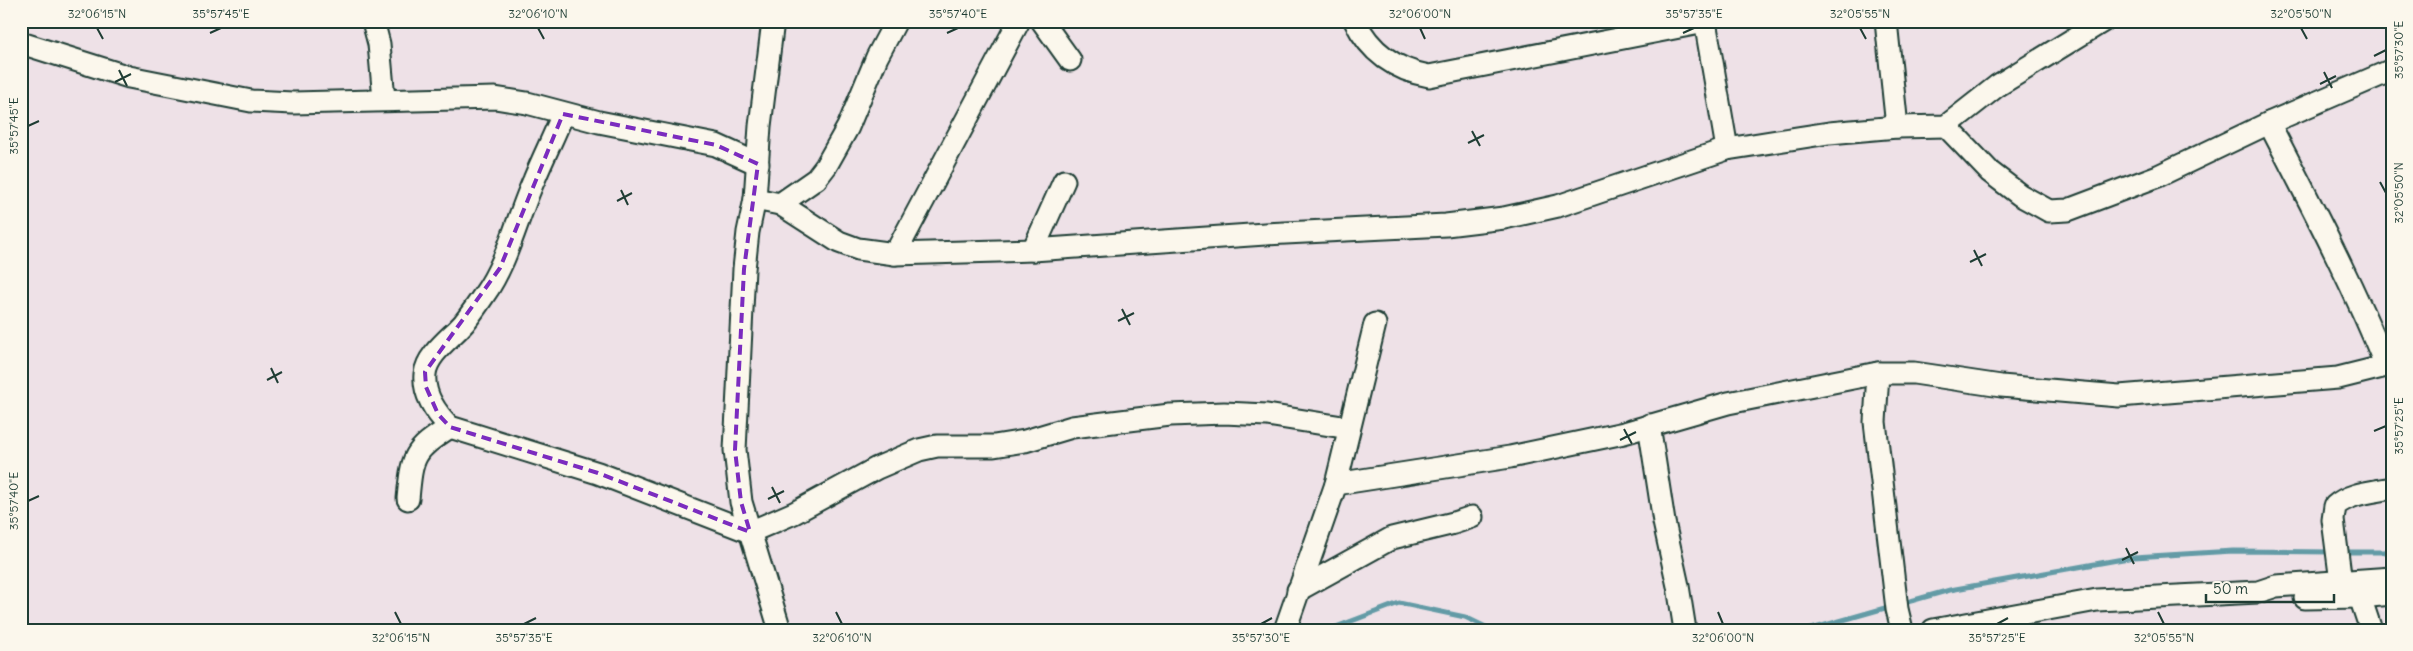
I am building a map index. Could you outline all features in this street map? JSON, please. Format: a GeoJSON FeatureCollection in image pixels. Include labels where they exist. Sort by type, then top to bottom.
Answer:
{"type":"FeatureCollection","features":[{"type":"Feature","properties":{"kind":"street"},"geometry":{"type":"LineString","coordinates":[[373,21],[380,44],[384,99]]}},
{"type":"Feature","properties":{"kind":"street"},"geometry":{"type":"LineString","coordinates":[[774,21],[760,126],[755,198],[748,232],[744,269],[735,450],[738,485],[750,532],[780,630]]}},
{"type":"Feature","properties":{"kind":"street"},"geometry":{"type":"LineString","coordinates":[[780,204],[816,179],[826,166],[848,127],[877,57],[896,21]]}},
{"type":"Feature","properties":{"kind":"street"},"geometry":{"type":"LineString","coordinates":[[895,254],[1019,21]]}},
{"type":"Feature","properties":{"kind":"street"},"geometry":{"type":"LineString","coordinates":[[1042,21],[1070,60]]}},
{"type":"Feature","properties":{"kind":"street"},"geometry":{"type":"LineString","coordinates":[[1355,21],[1361,33],[1382,56],[1410,73],[1429,76],[1705,22],[1727,149]]}},
{"type":"Feature","properties":{"kind":"street"},"geometry":{"type":"LineString","coordinates":[[1886,21],[1897,127]]}},
{"type":"Feature","properties":{"kind":"street"},"geometry":{"type":"LineString","coordinates":[[755,198],[780,204],[839,242],[858,249],[895,254],[1033,250],[1265,234],[1446,225],[1504,218],[1558,206],[1727,149],[1829,133],[1897,127],[1946,126],[1997,86],[2103,21]]}},
{"type":"Feature","properties":{"kind":"street"},"geometry":{"type":"LineString","coordinates":[[21,42],[129,77],[251,102],[293,103],[384,99],[495,98],[527,103],[563,114],[716,145],[758,164]]}},
{"type":"Feature","properties":{"kind":"street"},"geometry":{"type":"LineString","coordinates":[[1946,126],[1990,172],[2020,195],[2049,211],[2068,210],[2158,176],[2269,123],[2392,70]]}},
{"type":"Feature","properties":{"kind":"street"},"geometry":{"type":"LineString","coordinates":[[563,114],[534,180],[500,268],[485,294],[463,323],[432,358],[425,372],[426,387],[430,401],[438,414],[450,427],[598,473],[750,532],[794,513],[877,468],[919,450],[937,446],[994,446],[1025,441],[1072,427],[1170,415],[1224,413],[1267,416],[1349,428]]}},
{"type":"Feature","properties":{"kind":"street"},"geometry":{"type":"LineString","coordinates":[[1336,484],[1510,457],[1649,425],[1728,403],[1878,374],[1914,373],[2001,386],[2119,396],[2338,378],[2389,366],[2341,262],[2269,123]]}},
{"type":"Feature","properties":{"kind":"street"},"geometry":{"type":"LineString","coordinates":[[1033,250],[1064,182]]}},
{"type":"Feature","properties":{"kind":"street"},"geometry":{"type":"LineString","coordinates":[[1285,630],[1336,484],[1375,324]]}},
{"type":"Feature","properties":{"kind":"street"},"geometry":{"type":"LineString","coordinates":[[1878,374],[1875,422],[1897,609],[1902,630]]}},
{"type":"Feature","properties":{"kind":"street"},"geometry":{"type":"LineString","coordinates":[[1649,425],[1664,522],[1678,586],[1685,630]]}},
{"type":"Feature","properties":{"kind":"street"},"geometry":{"type":"LineString","coordinates":[[408,499],[411,465],[418,451],[427,441],[450,427]]}},
{"type":"Feature","properties":{"kind":"street"},"geometry":{"type":"LineString","coordinates":[[2341,582],[2333,520],[2335,506],[2341,500],[2392,488]]}},
{"type":"Feature","properties":{"kind":"street"},"geometry":{"type":"LineString","coordinates":[[1298,590],[1392,538],[1454,523],[1472,516]]}},
{"type":"Feature","properties":{"kind":"street"},"geometry":{"type":"LineString","coordinates":[[1933,630],[2097,600],[2258,592],[2276,586],[2392,578]]}},
{"type":"Feature","properties":{"kind":"street"},"geometry":{"type":"LineString","coordinates":[[2258,592],[2276,597],[2360,598],[2392,594]]}},
{"type":"Feature","properties":{"kind":"street"},"geometry":{"type":"LineString","coordinates":[[2360,598],[2372,630]]}},
{"type":"Feature","properties":{"kind":"highlighted area"},"geometry":{"type":"Polygon","coordinates":[[[563,114],[716,145],[758,164],[744,269],[735,450],[741,502],[750,532],[598,473],[450,427],[438,414],[426,387],[425,372],[500,268],[563,114]]]}},
{"type":"Feature","properties":{"kind":"waterway"},"geometry":{"type":"LineString","coordinates":[[2343,552],[2384,552],[2392,548]]}},
{"type":"Feature","properties":{"kind":"waterway"},"geometry":{"type":"LineString","coordinates":[[1900,604],[1950,590],[2134,557],[2233,551],[2332,552]]}},
{"type":"Feature","properties":{"kind":"waterway"},"geometry":{"type":"LineString","coordinates":[[1328,630],[1399,603],[1465,617],[1492,630]]}},
{"type":"Feature","properties":{"kind":"waterway"},"geometry":{"type":"LineString","coordinates":[[1808,630],[1892,606]]}}]}
